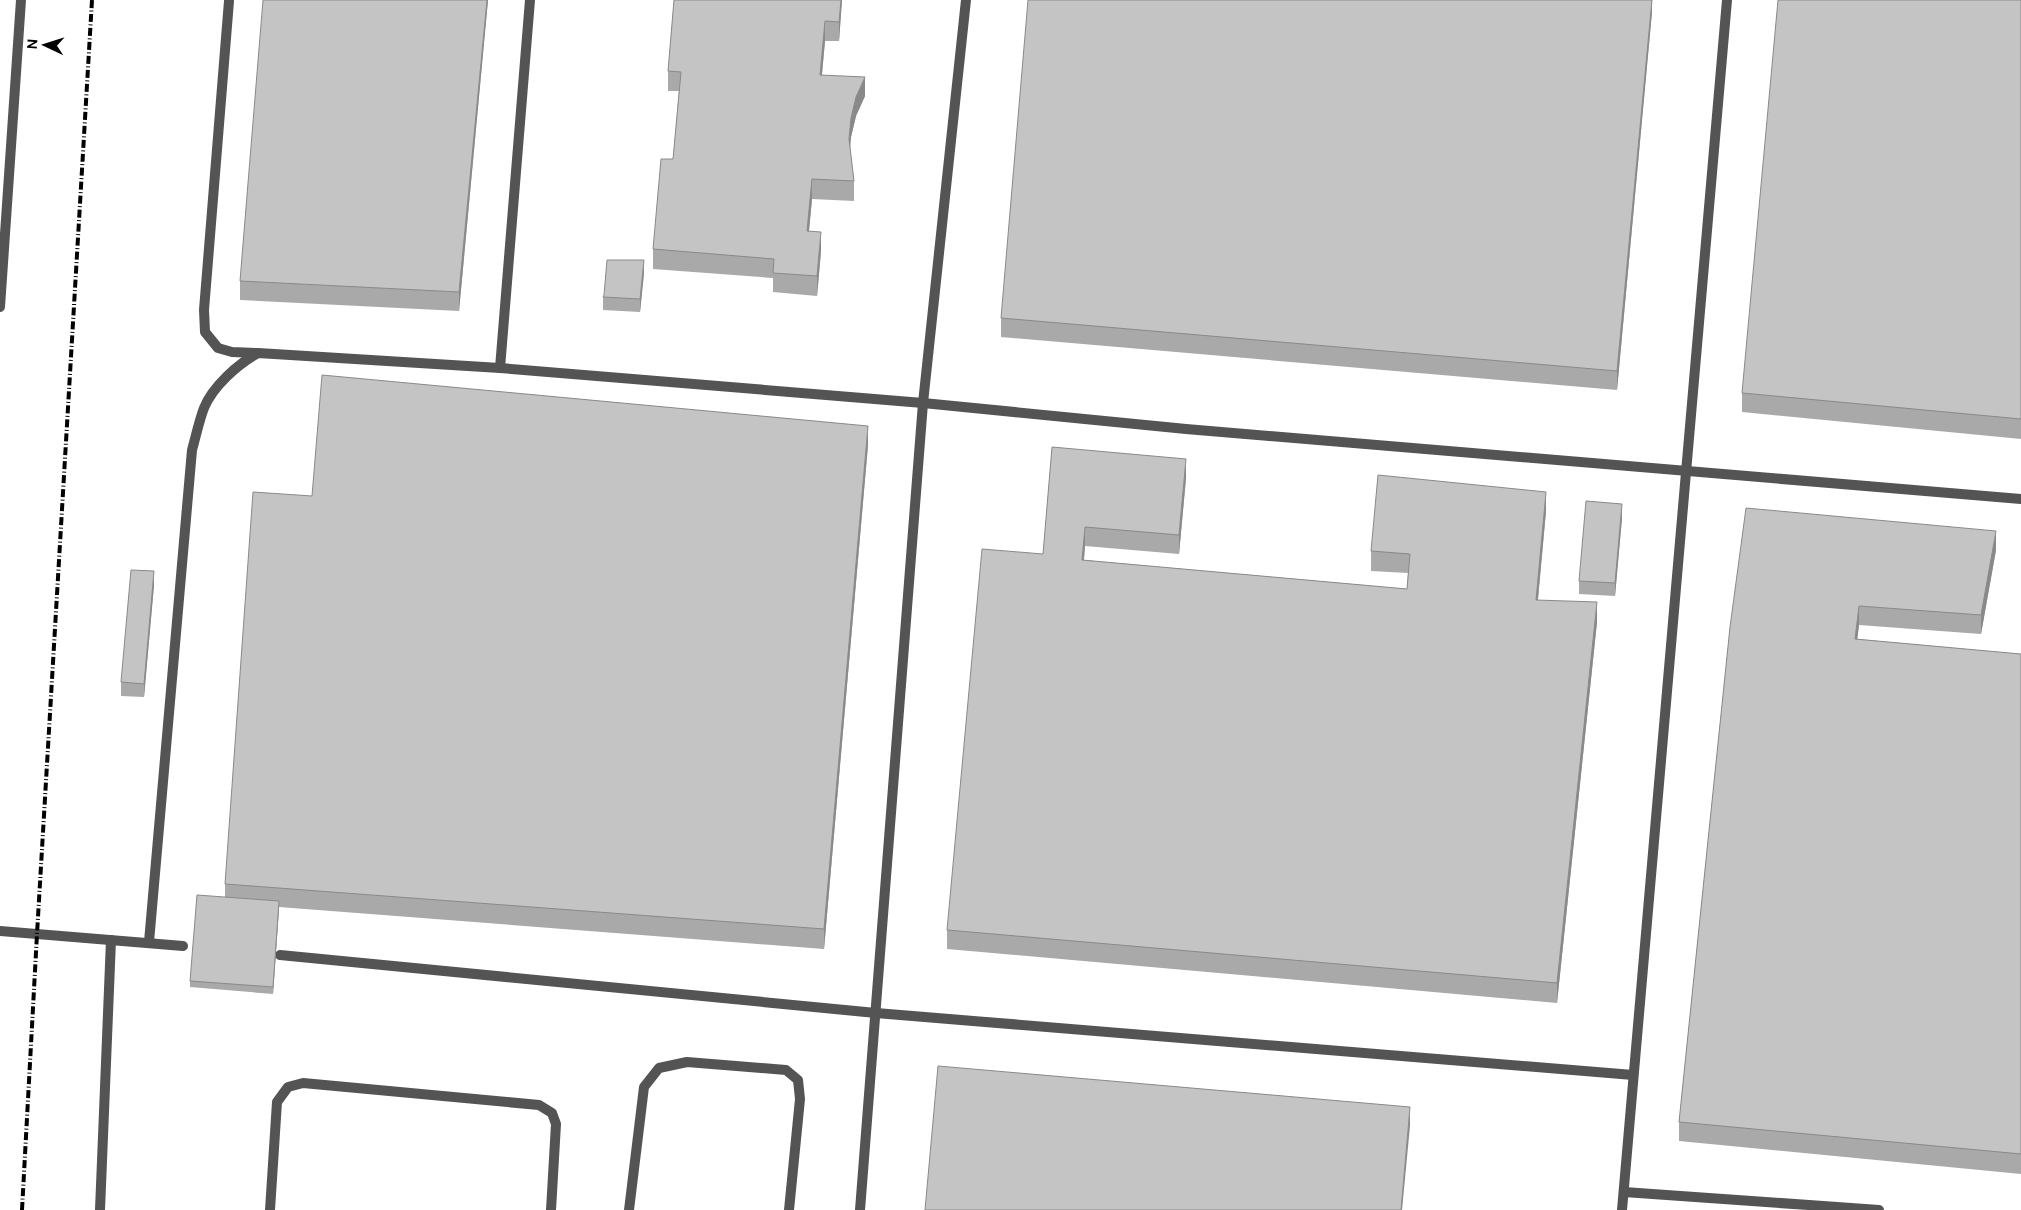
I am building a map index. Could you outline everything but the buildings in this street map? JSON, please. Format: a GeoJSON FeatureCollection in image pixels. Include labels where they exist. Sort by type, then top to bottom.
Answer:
{"type":"FeatureCollection","features":[{"type":"Feature","properties":{"kind":"lane"},"geometry":{"type":"LineString","coordinates":[[0,307],[20,0]]}},
{"type":"Feature","properties":{"kind":"lane"},"geometry":{"type":"LineString","coordinates":[[500,368],[530,0]]}},
{"type":"Feature","properties":{"kind":"lane"},"geometry":{"type":"LineString","coordinates":[[860,1210],[923,403],[966,0]]}},
{"type":"Feature","properties":{"kind":"lane"},"geometry":{"type":"LineString","coordinates":[[1622,1210],[1688,471],[1727,0]]}},
{"type":"Feature","properties":{"kind":"lane"},"geometry":{"type":"LineString","coordinates":[[229,1],[204,310],[205,332],[218,348],[232,352],[500,368],[2021,499]]}},
{"type":"Feature","properties":{"kind":"lane"},"geometry":{"type":"LineString","coordinates":[[149,942],[192,450],[204,406],[224,380],[244,361],[258,353]]}},
{"type":"Feature","properties":{"kind":"lane"},"geometry":{"type":"LineString","coordinates":[[0,931],[183,946]]}},
{"type":"Feature","properties":{"kind":"lane"},"geometry":{"type":"LineString","coordinates":[[100,1210],[111,940]]}},
{"type":"Feature","properties":{"kind":"lane"},"geometry":{"type":"LineString","coordinates":[[280,955],[876,1013],[1634,1075]]}},
{"type":"Feature","properties":{"kind":"lane"},"geometry":{"type":"LineString","coordinates":[[629,1210],[644,1087],[659,1068],[687,1062],[786,1070],[798,1080],[800,1099],[789,1210]]}},
{"type":"Feature","properties":{"kind":"lane"},"geometry":{"type":"LineString","coordinates":[[270,1210],[277,1102],[288,1087],[303,1083],[539,1105],[552,1113],[556,1124],[551,1210]]}},
{"type":"Feature","properties":{"kind":"lane"},"geometry":{"type":"LineString","coordinates":[[1624,1192],[1879,1210]]}},
{"type":"Feature","properties":{"kind":"railway"},"geometry":{"type":"LineString","coordinates":[[22,1210],[92,0]]}}]}
